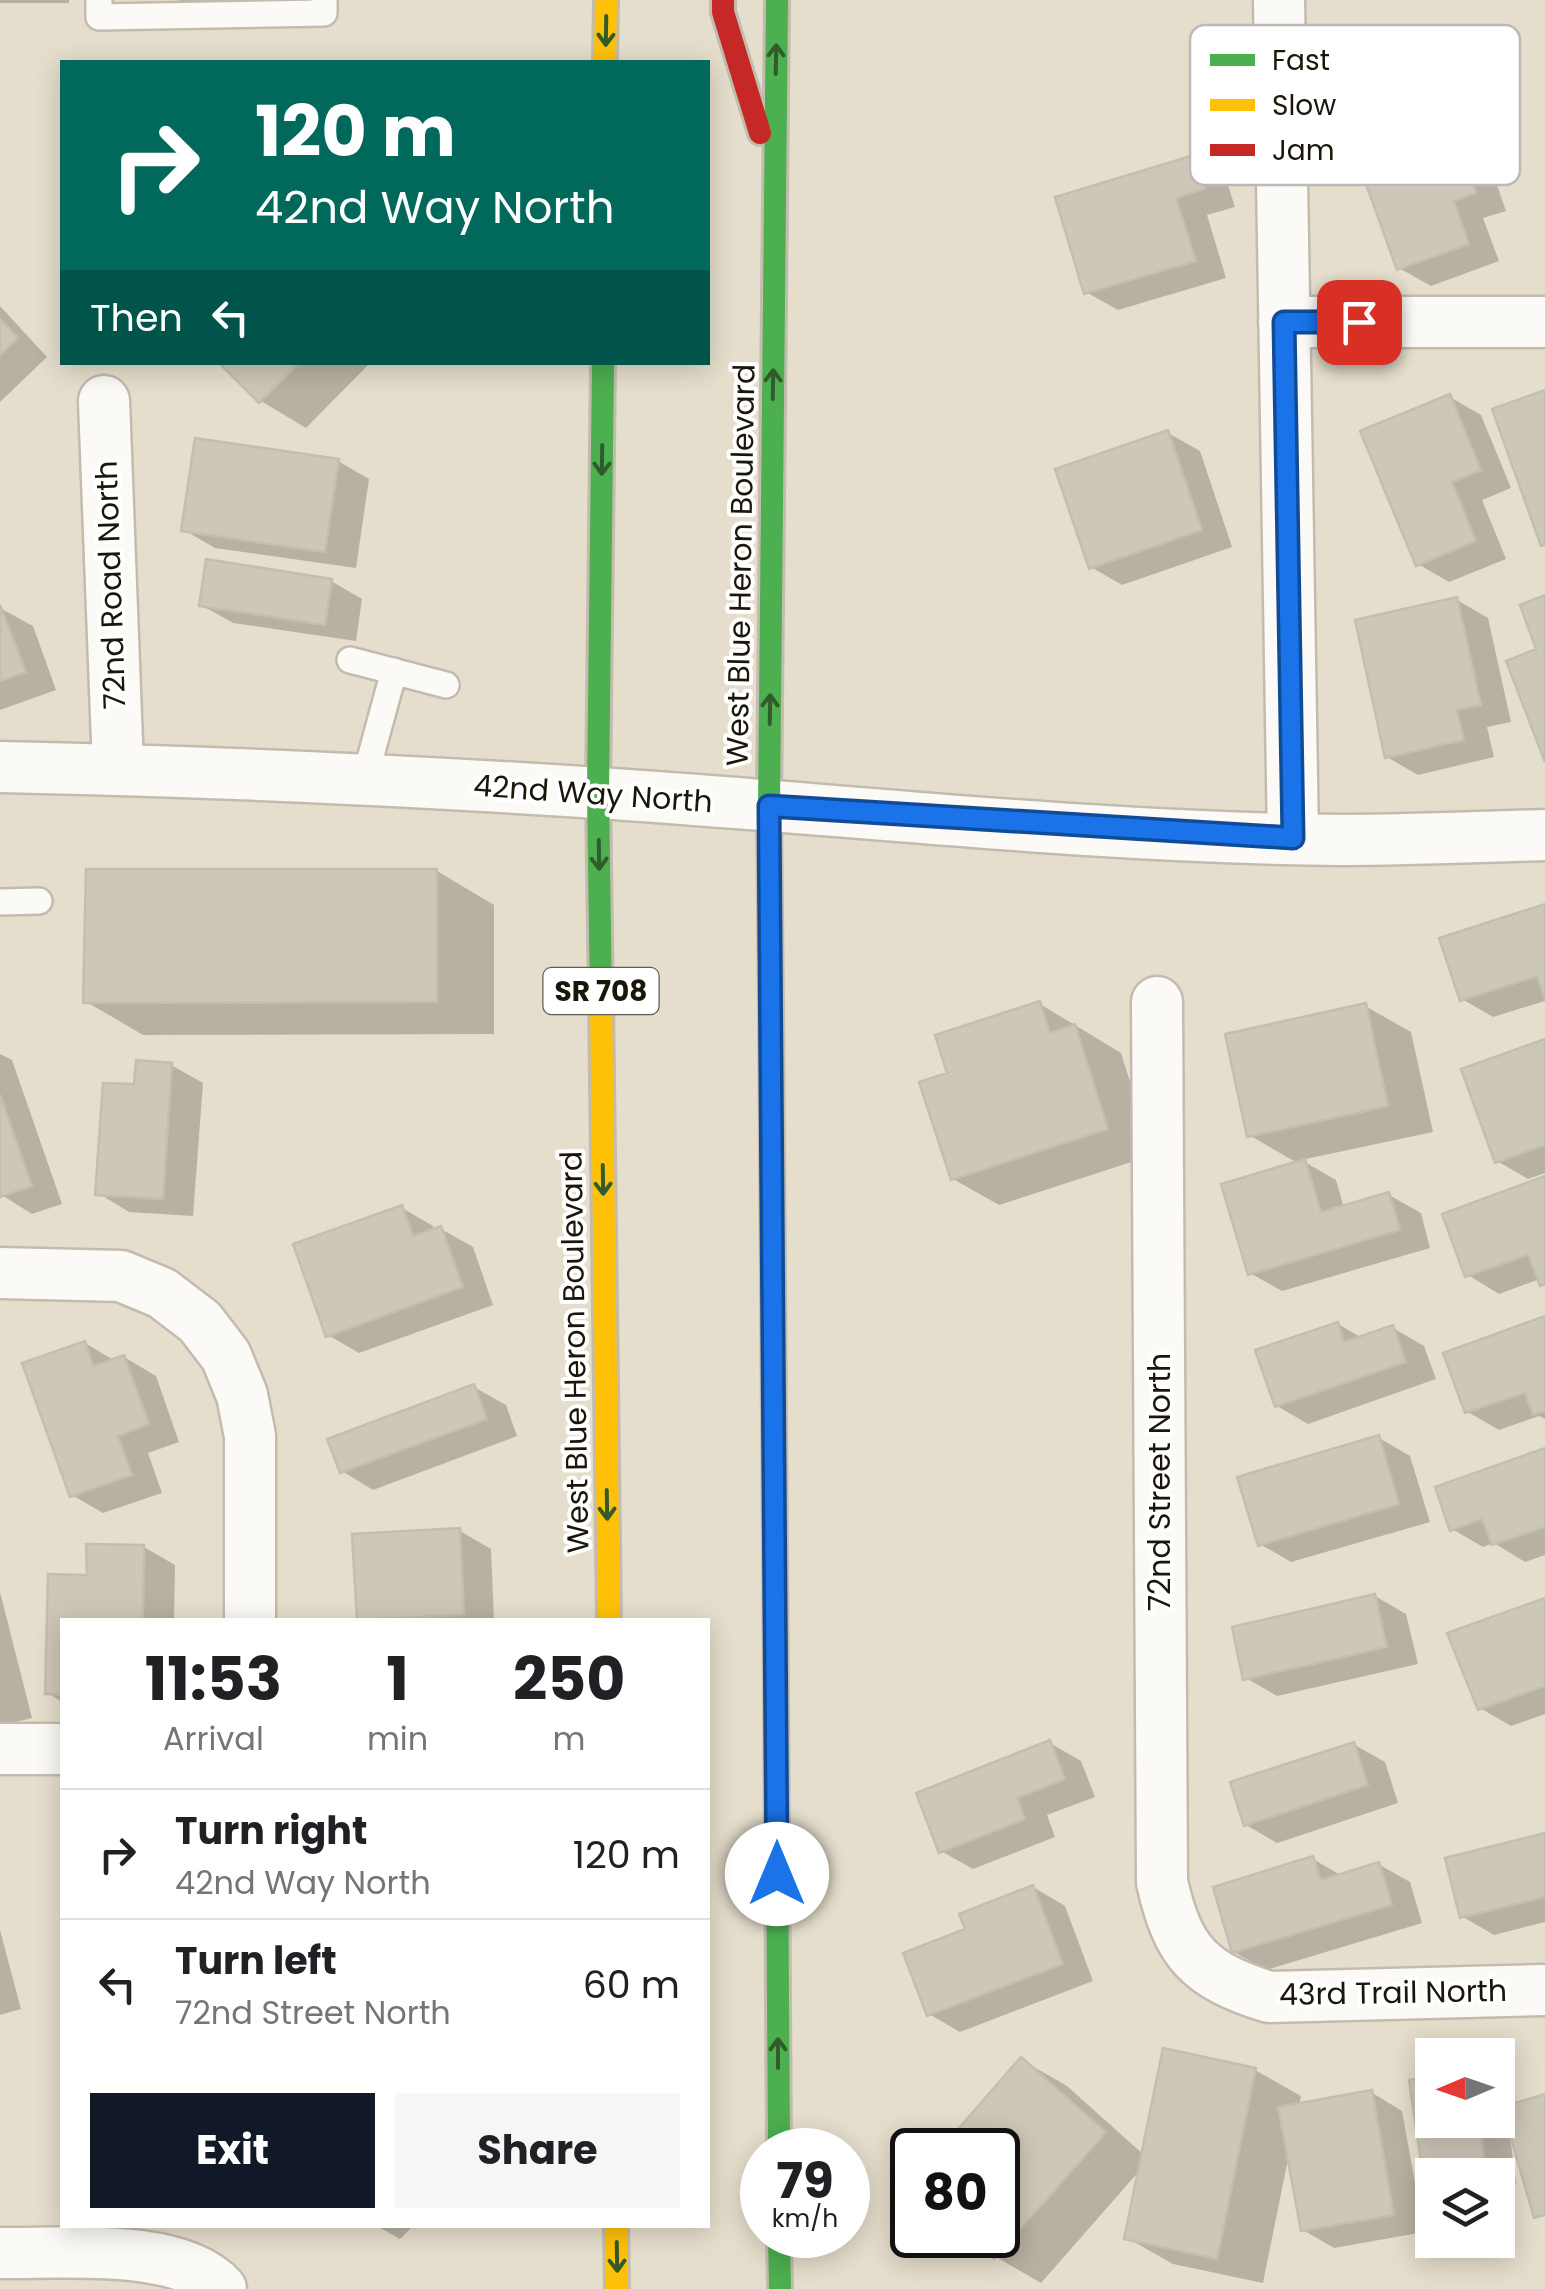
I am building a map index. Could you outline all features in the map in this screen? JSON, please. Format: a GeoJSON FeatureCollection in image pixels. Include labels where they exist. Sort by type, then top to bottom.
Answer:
{"type":"FeatureCollection","features":[{"type":"Feature","properties":{"kind":"highway"},"geometry":{"type":"LineString","coordinates":[[605,60],[606,0]]}},
{"type":"Feature","properties":{"kind":"highway"},"geometry":{"type":"LineString","coordinates":[[723,0],[723,12],[775,184]]}},
{"type":"Feature","properties":{"kind":"highway","name":"West Blue Heron Boulevard"},"geometry":{"type":"LineString","coordinates":[[777,0],[769,806],[779,2128]]}},
{"type":"Feature","properties":{"kind":"highway","name":"West Blue Heron Boulevard"},"geometry":{"type":"LineString","coordinates":[[602,365],[598,792],[609,1618]]}},
{"type":"Feature","properties":{"kind":"highway"},"geometry":{"type":"LineString","coordinates":[[616,2228],[617,2289]]}},
{"type":"Feature","properties":{"kind":"highway"},"geometry":{"type":"LineString","coordinates":[[779,2258],[780,2289]]}},
{"type":"Feature","properties":{"kind":"street"},"geometry":{"type":"LineString","coordinates":[[1280,0],[1280,25]]}},
{"type":"Feature","properties":{"kind":"street"},"geometry":{"type":"LineString","coordinates":[[1282,185],[1293,838]]}},
{"type":"Feature","properties":{"kind":"street"},"geometry":{"type":"LineString","coordinates":[[1284,322],[1545,322]]}},
{"type":"Feature","properties":{"kind":"street","name":"72nd Road North"},"geometry":{"type":"LineString","coordinates":[[104,401],[118,768]]}},
{"type":"Feature","properties":{"kind":"street","name":"42nd Way North"},"geometry":{"type":"LineString","coordinates":[[0,767],[118,768],[598,792],[1293,838],[1545,835]]}},
{"type":"Feature","properties":{"kind":"street","name":"72nd Street North"},"geometry":{"type":"LineString","coordinates":[[1157,1002],[1162,1882],[1171,1922],[1192,1956]]}},
{"type":"Feature","properties":{"kind":"street"},"geometry":{"type":"LineString","coordinates":[[0,1273],[121,1276],[162,1293],[200,1322],[226,1356],[242,1395],[247,1422],[250,1618]]}},
{"type":"Feature","properties":{"kind":"street"},"geometry":{"type":"LineString","coordinates":[[0,1749],[60,1749]]}},
{"type":"Feature","properties":{"kind":"street","name":"43rd Trail North"},"geometry":{"type":"LineString","coordinates":[[1192,1956],[1228,1984],[1269,1997],[1545,1990]]}},
{"type":"Feature","properties":{"kind":"street"},"geometry":{"type":"LineString","coordinates":[[0,2254],[139,2254],[214,2282]]}},
{"type":"Feature","properties":{"kind":"lane"},"geometry":{"type":"LineString","coordinates":[[98,0],[98,17],[324,13],[324,0]]}},
{"type":"Feature","properties":{"kind":"lane"},"geometry":{"type":"LineString","coordinates":[[350,660],[446,684]]}},
{"type":"Feature","properties":{"kind":"lane"},"geometry":{"type":"LineString","coordinates":[[364,781],[394,671]]}},
{"type":"Feature","properties":{"kind":"lane"},"geometry":{"type":"LineString","coordinates":[[0,902],[39,902]]}},
{"type":"Feature","properties":{"kind":"building"},"geometry":{"type":"Polygon","coordinates":[[[1190,156],[1190,185],[1204,185],[1205,189],[1176,198],[1196,261],[1084,294],[1055,197],[1190,156]]]}},
{"type":"Feature","properties":{"kind":"building"},"geometry":{"type":"Polygon","coordinates":[[[1366,185],[1473,185],[1476,193],[1454,201],[1469,244],[1397,270],[1366,185]]]}},
{"type":"Feature","properties":{"kind":"building"},"geometry":{"type":"Polygon","coordinates":[[[0,319],[18,338],[0,355],[0,319]]]}},
{"type":"Feature","properties":{"kind":"building"},"geometry":{"type":"Polygon","coordinates":[[[221,365],[297,365],[259,403],[221,365]]]}},
{"type":"Feature","properties":{"kind":"building"},"geometry":{"type":"Polygon","coordinates":[[[1545,390],[1545,545],[1541,546],[1492,409],[1545,390]]]}},
{"type":"Feature","properties":{"kind":"building"},"geometry":{"type":"Polygon","coordinates":[[[1450,394],[1481,470],[1452,482],[1476,541],[1416,566],[1360,431],[1450,394]]]}},
{"type":"Feature","properties":{"kind":"building"},"geometry":{"type":"Polygon","coordinates":[[[1168,430],[1202,530],[1089,569],[1055,469],[1168,430]]]}},
{"type":"Feature","properties":{"kind":"building"},"geometry":{"type":"Polygon","coordinates":[[[195,438],[339,459],[325,552],[181,531],[195,438]]]}},
{"type":"Feature","properties":{"kind":"building"},"geometry":{"type":"Polygon","coordinates":[[[206,559],[332,579],[325,625],[199,606],[206,559]]]}},
{"type":"Feature","properties":{"kind":"building"},"geometry":{"type":"Polygon","coordinates":[[[1545,595],[1545,762],[1506,661],[1536,649],[1520,605],[1545,595]]]}},
{"type":"Feature","properties":{"kind":"building"},"geometry":{"type":"Polygon","coordinates":[[[1457,597],[1481,705],[1457,710],[1464,740],[1385,758],[1355,620],[1457,597]]]}},
{"type":"Feature","properties":{"kind":"building"},"geometry":{"type":"Polygon","coordinates":[[[0,605],[26,672],[0,681],[0,605]]]}},
{"type":"Feature","properties":{"kind":"building"},"geometry":{"type":"Polygon","coordinates":[[[86,869],[437,869],[437,1002],[83,1003],[86,869]]]}},
{"type":"Feature","properties":{"kind":"building"},"geometry":{"type":"Polygon","coordinates":[[[1545,904],[1545,1000],[1537,976],[1460,1001],[1439,938],[1545,904]]]}},
{"type":"Feature","properties":{"kind":"building"},"geometry":{"type":"Polygon","coordinates":[[[1040,1001],[1050,1033],[1075,1024],[1108,1129],[951,1180],[919,1082],[947,1073],[935,1035],[1040,1001]]]}},
{"type":"Feature","properties":{"kind":"building"},"geometry":{"type":"Polygon","coordinates":[[[1366,1003],[1388,1106],[1247,1137],[1225,1034],[1366,1003]]]}},
{"type":"Feature","properties":{"kind":"building"},"geometry":{"type":"Polygon","coordinates":[[[1545,1039],[1545,1145],[1495,1163],[1461,1069],[1545,1039]]]}},
{"type":"Feature","properties":{"kind":"building"},"geometry":{"type":"Polygon","coordinates":[[[136,1060],[172,1063],[163,1199],[95,1195],[103,1083],[134,1084],[136,1060]]]}},
{"type":"Feature","properties":{"kind":"building"},"geometry":{"type":"Polygon","coordinates":[[[0,1095],[32,1186],[0,1197],[0,1095]]]}},
{"type":"Feature","properties":{"kind":"building"},"geometry":{"type":"Polygon","coordinates":[[[1305,1159],[1321,1212],[1389,1192],[1400,1230],[1248,1275],[1221,1184],[1305,1159]]]}},
{"type":"Feature","properties":{"kind":"building"},"geometry":{"type":"Polygon","coordinates":[[[1545,1176],[1545,1284],[1540,1286],[1528,1255],[1465,1277],[1442,1214],[1545,1176]]]}},
{"type":"Feature","properties":{"kind":"building"},"geometry":{"type":"Polygon","coordinates":[[[402,1205],[413,1236],[441,1226],[463,1287],[326,1337],[293,1244],[402,1205]]]}},
{"type":"Feature","properties":{"kind":"building"},"geometry":{"type":"Polygon","coordinates":[[[1545,1316],[1545,1411],[1533,1415],[1525,1393],[1465,1413],[1443,1353],[1545,1316]]]}},
{"type":"Feature","properties":{"kind":"building"},"geometry":{"type":"Polygon","coordinates":[[[1338,1322],[1344,1342],[1393,1325],[1406,1362],[1275,1407],[1255,1350],[1338,1322]]]}},
{"type":"Feature","properties":{"kind":"building"},"geometry":{"type":"Polygon","coordinates":[[[85,1341],[93,1366],[124,1355],[149,1424],[118,1436],[132,1475],[70,1497],[22,1363],[85,1341]]]}},
{"type":"Feature","properties":{"kind":"building"},"geometry":{"type":"Polygon","coordinates":[[[474,1384],[487,1419],[340,1473],[327,1439],[474,1384]]]}},
{"type":"Feature","properties":{"kind":"building"},"geometry":{"type":"Polygon","coordinates":[[[1379,1435],[1399,1504],[1258,1546],[1237,1477],[1379,1435]]]}},
{"type":"Feature","properties":{"kind":"building"},"geometry":{"type":"Polygon","coordinates":[[[1545,1448],[1545,1527],[1492,1545],[1482,1519],[1450,1531],[1435,1487],[1545,1448]]]}},
{"type":"Feature","properties":{"kind":"building"},"geometry":{"type":"Polygon","coordinates":[[[460,1528],[464,1615],[357,1618],[352,1534],[460,1528]]]}},
{"type":"Feature","properties":{"kind":"building"},"geometry":{"type":"Polygon","coordinates":[[[86,1544],[144,1545],[143,1618],[60,1618],[60,1695],[45,1694],[48,1574],[87,1575],[86,1544]]]}},
{"type":"Feature","properties":{"kind":"building"},"geometry":{"type":"Polygon","coordinates":[[[1375,1594],[1387,1647],[1243,1680],[1232,1627],[1375,1594]]]}},
{"type":"Feature","properties":{"kind":"building"},"geometry":{"type":"Polygon","coordinates":[[[1545,1598],[1545,1686],[1478,1710],[1447,1633],[1545,1598]]]}},
{"type":"Feature","properties":{"kind":"building"},"geometry":{"type":"Polygon","coordinates":[[[1050,1740],[1065,1779],[1017,1798],[1025,1819],[939,1853],[916,1793],[1050,1740]]]}},
{"type":"Feature","properties":{"kind":"building"},"geometry":{"type":"Polygon","coordinates":[[[1354,1742],[1368,1785],[1244,1826],[1230,1782],[1354,1742]]]}},
{"type":"Feature","properties":{"kind":"building"},"geometry":{"type":"Polygon","coordinates":[[[1545,1833],[1545,1897],[1460,1918],[1445,1858],[1545,1833]]]}},
{"type":"Feature","properties":{"kind":"building"},"geometry":{"type":"Polygon","coordinates":[[[1313,1856],[1321,1880],[1379,1862],[1392,1905],[1232,1953],[1213,1887],[1313,1856]]]}},
{"type":"Feature","properties":{"kind":"building"},"geometry":{"type":"Polygon","coordinates":[[[1033,1885],[1063,1964],[927,2016],[903,1953],[965,1929],[959,1914],[1033,1885]]]}},
{"type":"Feature","properties":{"kind":"building"},"geometry":{"type":"Polygon","coordinates":[[[1163,2048],[1256,2068],[1217,2259],[1124,2239],[1163,2048]]]}},
{"type":"Feature","properties":{"kind":"building"},"geometry":{"type":"Polygon","coordinates":[[[1021,2057],[1106,2132],[1020,2230],[1020,2128],[959,2128],[1021,2057]]]}},
{"type":"Feature","properties":{"kind":"building"},"geometry":{"type":"Polygon","coordinates":[[[1415,2079],[1415,2121],[1409,2080],[1415,2079]]]}},
{"type":"Feature","properties":{"kind":"building"},"geometry":{"type":"Polygon","coordinates":[[[1372,2090],[1394,2215],[1301,2231],[1278,2107],[1372,2090]]]}},
{"type":"Feature","properties":{"kind":"building"},"geometry":{"type":"Polygon","coordinates":[[[1545,2094],[1545,2215],[1534,2218],[1511,2138],[1515,2138],[1515,2103],[1545,2094]]]}},
{"type":"Feature","properties":{"kind":"building"},"geometry":{"type":"Polygon","coordinates":[[[1417,2138],[1482,2138],[1485,2158],[1420,2158],[1417,2138]]]}},
{"type":"Feature","properties":{"kind":"traffic: fast"},"geometry":{"type":"LineString","coordinates":[[771,1009],[769,806],[777,0]]}},
{"type":"Feature","properties":{"kind":"traffic: fast"},"geometry":{"type":"LineString","coordinates":[[601,1001],[598,793],[603,365]]}},
{"type":"Feature","properties":{"kind":"traffic: fast"},"geometry":{"type":"LineString","coordinates":[[776,1694],[779,2128]]}},
{"type":"Feature","properties":{"kind":"traffic: fast"},"geometry":{"type":"LineString","coordinates":[[779,2258],[780,2289]]}},
{"type":"Feature","properties":{"kind":"traffic: slow"},"geometry":{"type":"LineString","coordinates":[[605,60],[606,0]]}},
{"type":"Feature","properties":{"kind":"traffic: slow"},"geometry":{"type":"LineString","coordinates":[[601,1001],[609,1618]]}},
{"type":"Feature","properties":{"kind":"traffic: slow"},"geometry":{"type":"LineString","coordinates":[[616,2228],[617,2289]]}},
{"type":"Feature","properties":{"kind":"traffic: jam"},"geometry":{"type":"LineString","coordinates":[[723,0],[723,12],[760,133]]}},
{"type":"Feature","properties":{"kind":"traffic: jam"},"geometry":{"type":"LineString","coordinates":[[771,1009],[776,1694]]}},
{"type":"Feature","properties":{"kind":"route"},"geometry":{"type":"LineString","coordinates":[[777,1874],[769,806],[1293,838],[1284,322],[1359,322]]}}]}
